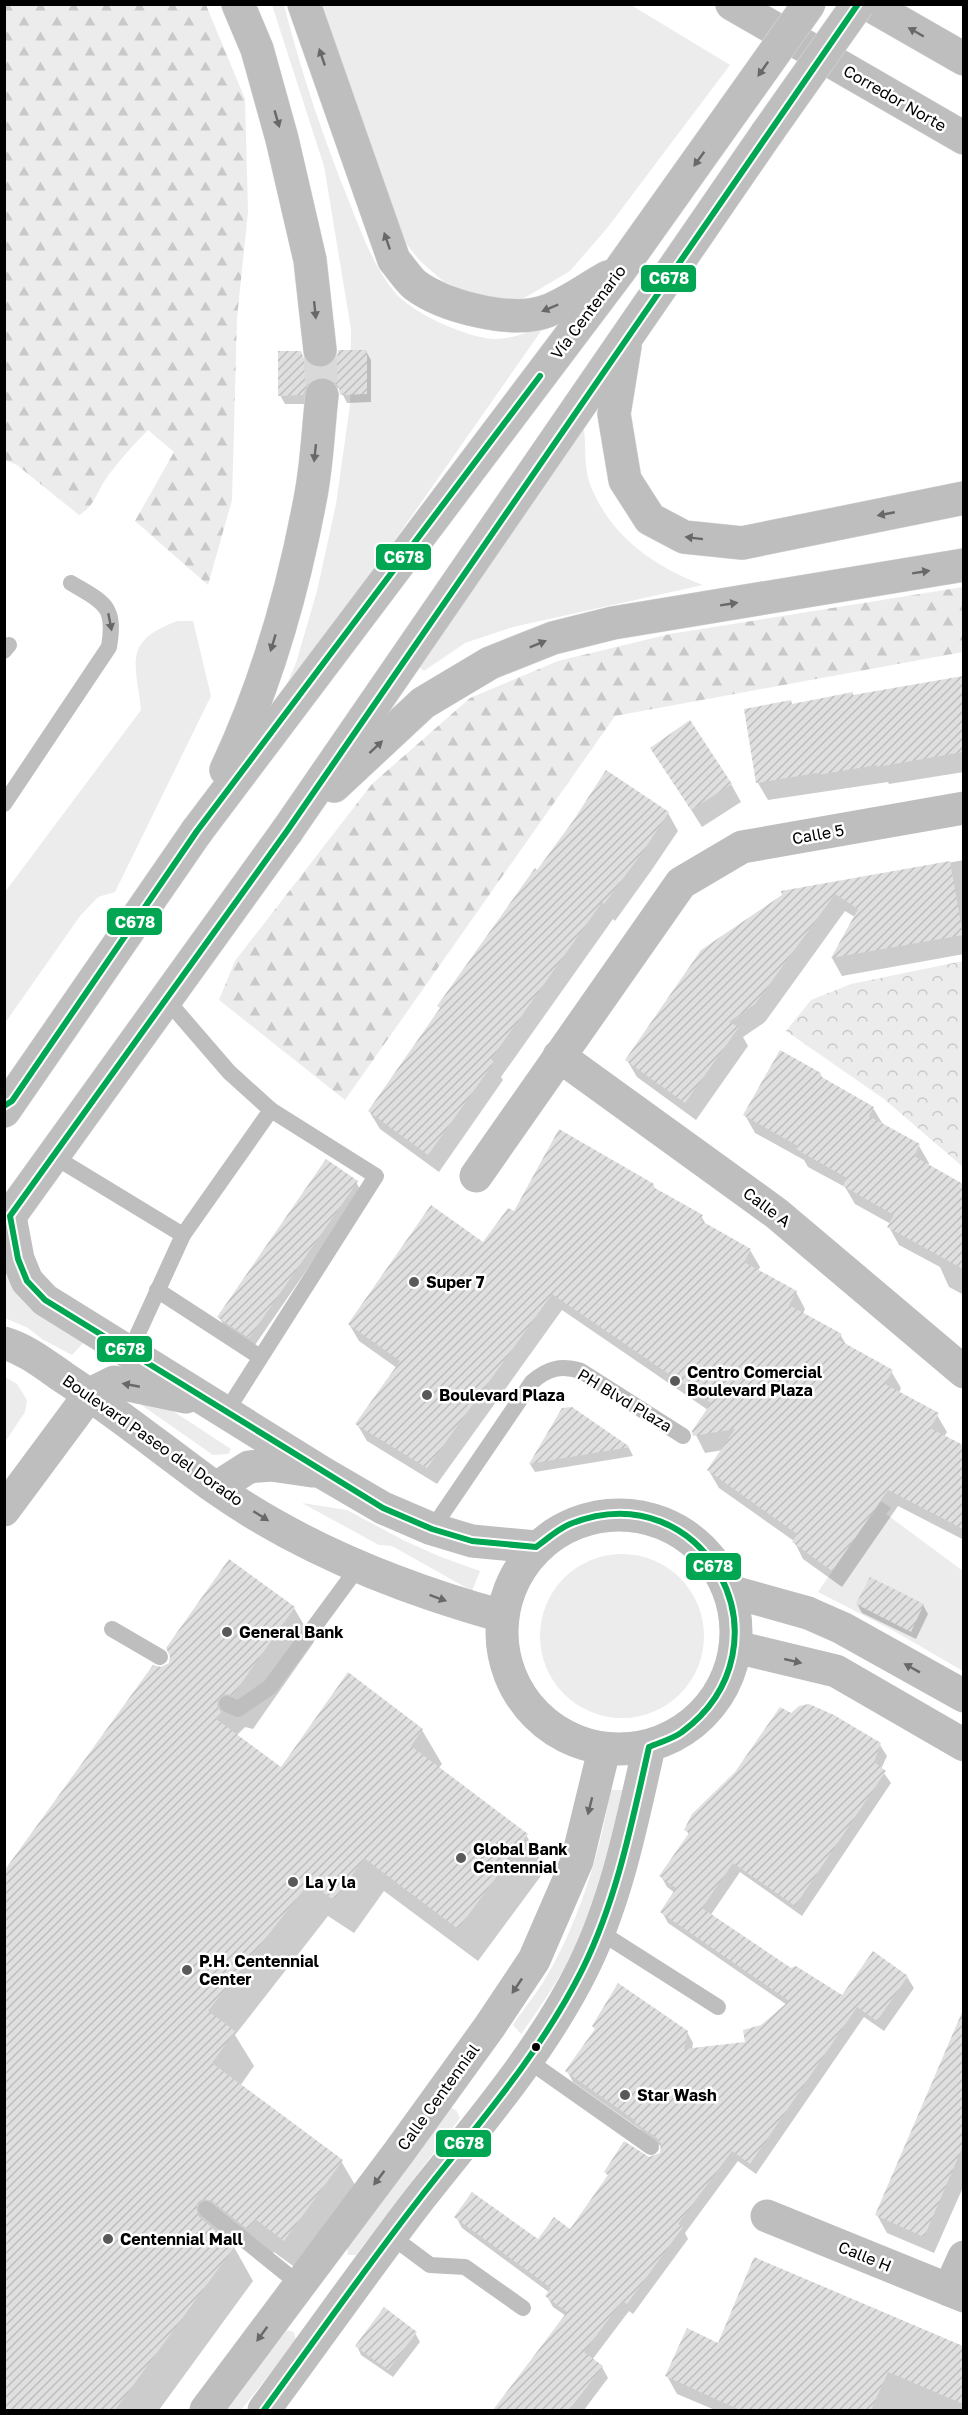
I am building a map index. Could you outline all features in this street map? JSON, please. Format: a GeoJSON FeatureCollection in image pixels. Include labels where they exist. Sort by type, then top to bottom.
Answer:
{"type":"FeatureCollection","features":[{"type":"Feature","properties":{"kind":"main road"},"geometry":{"type":"LineString","coordinates":[[238,4],[257,50],[282,139],[310,260],[320,350]]}},
{"type":"Feature","properties":{"kind":"main road"},"geometry":{"type":"LineString","coordinates":[[304,4],[394,261],[414,284],[438,298],[468,309],[513,315],[546,311],[620,270]]}},
{"type":"Feature","properties":{"kind":"main road","name":"Corredor Norte"},"geometry":{"type":"LineString","coordinates":[[732,4],[963,138]]}},
{"type":"Feature","properties":{"kind":"main road","name":"Vía Centenario"},"geometry":{"type":"LineString","coordinates":[[7,1106],[197,831],[620,270],[809,4]]}},
{"type":"Feature","properties":{"kind":"main road"},"geometry":{"type":"LineString","coordinates":[[536,1547],[472,1541],[432,1529],[383,1508],[323,1473],[45,1300],[27,1281],[7,1220],[287,831],[858,4]]}},
{"type":"Feature","properties":{"kind":"main road"},"geometry":{"type":"LineString","coordinates":[[868,4],[963,59]]}},
{"type":"Feature","properties":{"kind":"main road"},"geometry":{"type":"LineString","coordinates":[[627,337],[614,414],[625,480],[650,519],[684,537],[742,543],[963,498]]}},
{"type":"Feature","properties":{"kind":"main road"},"geometry":{"type":"LineString","coordinates":[[197,831],[244,731],[272,648],[311,498],[322,395]]}},
{"type":"Feature","properties":{"kind":"main road"},"geometry":{"type":"LineString","coordinates":[[287,831],[423,703],[490,663],[553,638],[613,623],[963,565]]}},
{"type":"Feature","properties":{"kind":"main road","name":"Calle 5"},"geometry":{"type":"LineString","coordinates":[[559,1056],[681,883],[742,847],[963,808]]}},
{"type":"Feature","properties":{"kind":"main road"},"geometry":{"type":"LineString","coordinates":[[476,1176],[559,1056]]}},
{"type":"Feature","properties":{"kind":"main road","name":"Calle A"},"geometry":{"type":"LineString","coordinates":[[559,1056],[776,1213],[963,1372]]}},
{"type":"Feature","properties":{"kind":"main road","name":"Boulevard Paseo del Dorado"},"geometry":{"type":"LineString","coordinates":[[4,1343],[20,1348],[90,1394],[216,1488],[311,1546],[441,1599],[502,1616]]}},
{"type":"Feature","properties":{"kind":"main road"},"geometry":{"type":"LineString","coordinates":[[4,1510],[90,1394],[114,1382],[217,1407]]}},
{"type":"Feature","properties":{"kind":"main road"},"geometry":{"type":"LineString","coordinates":[[216,1488],[249,1467],[272,1465],[323,1473]]}},
{"type":"Feature","properties":{"kind":"main road"},"geometry":{"type":"LineString","coordinates":[[626,1514],[647,1517],[677,1529],[708,1554],[729,1591],[736,1618],[736,1647],[727,1677],[709,1708],[681,1732],[649,1747],[604,1750],[568,1739],[540,1720],[517,1691],[504,1655],[502,1616],[514,1579],[536,1547],[568,1525],[605,1515],[626,1514]]}},
{"type":"Feature","properties":{"kind":"main road"},"geometry":{"type":"LineString","coordinates":[[729,1591],[808,1613],[842,1628],[963,1696]]}},
{"type":"Feature","properties":{"kind":"main road"},"geometry":{"type":"LineString","coordinates":[[736,1647],[836,1671],[963,1745]]}},
{"type":"Feature","properties":{"kind":"main road"},"geometry":{"type":"LineString","coordinates":[[264,2410],[325,2325],[526,2059],[582,1970],[600,1932],[632,1822],[649,1747]]}},
{"type":"Feature","properties":{"kind":"main road","name":"Calle Centennial"},"geometry":{"type":"LineString","coordinates":[[206,2410],[466,2058],[534,1960],[577,1861],[604,1750]]}},
{"type":"Feature","properties":{"kind":"main road"},"geometry":{"type":"LineString","coordinates":[[466,2058],[506,2086]]}},
{"type":"Feature","properties":{"kind":"main road","name":"Calle H"},"geometry":{"type":"LineString","coordinates":[[767,2216],[956,2293]]}},
{"type":"Feature","properties":{"kind":"main road"},"geometry":{"type":"LineString","coordinates":[[956,2293],[963,2257]]}},
{"type":"Feature","properties":{"kind":"main road"},"geometry":{"type":"LineString","coordinates":[[295,2289],[325,2325]]}},
{"type":"Feature","properties":{"kind":"lane"},"geometry":{"type":"LineString","coordinates":[[4,804],[109,647],[113,625],[104,603],[71,583]]}},
{"type":"Feature","properties":{"kind":"lane"},"geometry":{"type":"LineString","coordinates":[[166,999],[229,1072],[271,1110],[376,1176],[261,1357],[217,1407]]}},
{"type":"Feature","properties":{"kind":"lane"},"geometry":{"type":"LineString","coordinates":[[130,1351],[183,1235],[271,1110]]}},
{"type":"Feature","properties":{"kind":"lane"},"geometry":{"type":"LineString","coordinates":[[53,1156],[183,1235]]}},
{"type":"Feature","properties":{"kind":"lane"},"geometry":{"type":"LineString","coordinates":[[157,1290],[261,1357]]}},
{"type":"Feature","properties":{"kind":"lane","name":"PH Blvd Plaza"},"geometry":{"type":"LineString","coordinates":[[432,1529],[532,1382],[542,1373],[555,1368],[568,1367],[581,1371],[683,1436]]}},
{"type":"Feature","properties":{"kind":"lane"},"geometry":{"type":"LineString","coordinates":[[227,1704],[238,1709],[270,1687],[359,1566]]}},
{"type":"Feature","properties":{"kind":"lane"},"geometry":{"type":"LineString","coordinates":[[112,1629],[160,1657]]}},
{"type":"Feature","properties":{"kind":"lane"},"geometry":{"type":"LineString","coordinates":[[600,1932],[718,2007]]}},
{"type":"Feature","properties":{"kind":"lane"},"geometry":{"type":"LineString","coordinates":[[526,2059],[651,2147]]}},
{"type":"Feature","properties":{"kind":"lane"},"geometry":{"type":"LineString","coordinates":[[206,2209],[295,2289]]}},
{"type":"Feature","properties":{"kind":"lane"},"geometry":{"type":"LineString","coordinates":[[392,2236],[430,2265],[465,2267],[523,2308]]}},
{"type":"Feature","properties":{"kind":"green space"},"geometry":{"type":"Polygon","coordinates":[[[5,4],[206,5],[245,99],[248,212],[237,318],[232,500],[208,585],[135,521],[174,452],[148,430],[112,471],[89,507],[79,515],[17,465],[5,460],[5,4]]]}},
{"type":"Feature","properties":{"kind":"green space"},"geometry":{"type":"Polygon","coordinates":[[[272,5],[284,5],[305,81],[340,180],[368,249],[393,290],[425,315],[454,329],[483,338],[508,338],[546,324],[276,710],[296,663],[317,591],[336,504],[350,405],[351,329],[324,166],[272,5]]]}},
{"type":"Feature","properties":{"kind":"green space"},"geometry":{"type":"Polygon","coordinates":[[[318,5],[631,5],[730,65],[608,227],[570,271],[521,300],[482,298],[444,282],[419,260],[398,233],[318,5]]]}},
{"type":"Feature","properties":{"kind":"green space"},"geometry":{"type":"Polygon","coordinates":[[[584,429],[588,478],[609,519],[635,547],[667,569],[703,585],[513,627],[465,643],[424,671],[417,665],[584,429]]]}},
{"type":"Feature","properties":{"kind":"green space"},"geometry":{"type":"Polygon","coordinates":[[[963,587],[963,652],[615,716],[345,1100],[219,1000],[235,961],[372,784],[470,698],[558,661],[670,634],[963,587]]]}},
{"type":"Feature","properties":{"kind":"green space"},"geometry":{"type":"Polygon","coordinates":[[[177,621],[193,621],[211,696],[115,892],[98,897],[80,916],[5,1023],[5,892],[141,710],[136,666],[136,655],[140,646],[147,637],[177,621]]]}},
{"type":"Feature","properties":{"kind":"green space"},"geometry":{"type":"Polygon","coordinates":[[[964,961],[963,1167],[884,1099],[786,1031],[811,1000],[851,984],[964,961]]]}},
{"type":"Feature","properties":{"kind":"green space"},"geometry":{"type":"Polygon","coordinates":[[[11,1271],[86,1340],[72,1355],[42,1339],[28,1328],[5,1318],[4,1279],[11,1271]]]}},
{"type":"Feature","properties":{"kind":"green space"},"geometry":{"type":"Polygon","coordinates":[[[5,1377],[17,1384],[27,1400],[25,1412],[5,1442],[5,1377]]]}},
{"type":"Feature","properties":{"kind":"green space"},"geometry":{"type":"Polygon","coordinates":[[[150,1396],[231,1449],[228,1454],[213,1455],[130,1397],[150,1396]]]}},
{"type":"Feature","properties":{"kind":"green space"},"geometry":{"type":"Polygon","coordinates":[[[881,1501],[891,1508],[886,1514],[963,1571],[963,1671],[894,1631],[818,1592],[881,1501]]]}},
{"type":"Feature","properties":{"kind":"green space"},"geometry":{"type":"Polygon","coordinates":[[[302,1503],[347,1510],[405,1541],[480,1571],[472,1591],[392,1546],[379,1545],[302,1503]]]}},
{"type":"Feature","properties":{"kind":"green space"},"geometry":{"type":"Polygon","coordinates":[[[622,1554],[638,1555],[654,1560],[680,1578],[698,1604],[703,1620],[703,1652],[698,1668],[680,1694],[654,1712],[638,1717],[622,1718],[606,1717],[590,1712],[564,1694],[546,1668],[541,1652],[540,1636],[541,1620],[546,1604],[564,1578],[590,1560],[606,1555],[622,1554]]]}},
{"type":"Feature","properties":{"kind":"green space"},"geometry":{"type":"Polygon","coordinates":[[[610,1790],[625,1790],[587,1923],[562,1972],[521,2034],[513,2025],[542,1984],[566,1940],[576,1915],[593,1865],[610,1790]]]}},
{"type":"Feature","properties":{"kind":"green space"},"geometry":{"type":"Polygon","coordinates":[[[451,2108],[456,2110],[460,2118],[356,2255],[348,2255],[347,2247],[451,2108]]]}},
{"type":"Feature","properties":{"kind":"green space"},"geometry":{"type":"Polygon","coordinates":[[[287,2330],[294,2332],[296,2341],[241,2410],[223,2410],[287,2330]]]}},
{"type":"Feature","properties":{"kind":"building"},"geometry":{"type":"Polygon","coordinates":[[[338,350],[367,350],[367,394],[340,395],[339,387],[333,380],[323,376],[314,378],[307,384],[303,395],[278,396],[278,351],[301,351],[305,362],[321,369],[332,365],[337,358],[338,350]]]}},
{"type":"Feature","properties":{"kind":"building"},"geometry":{"type":"Polygon","coordinates":[[[963,676],[963,752],[877,767],[877,765],[756,783],[744,709],[791,700],[792,704],[853,692],[853,695],[963,676]]]}},
{"type":"Feature","properties":{"kind":"building"},"geometry":{"type":"Polygon","coordinates":[[[690,720],[732,784],[691,810],[650,748],[690,720]]]}},
{"type":"Feature","properties":{"kind":"building"},"geometry":{"type":"Polygon","coordinates":[[[606,770],[669,812],[642,853],[604,904],[602,902],[491,1059],[494,1062],[428,1155],[368,1111],[440,1008],[437,1006],[535,868],[537,870],[573,821],[606,770]]]}},
{"type":"Feature","properties":{"kind":"building"},"geometry":{"type":"Polygon","coordinates":[[[950,861],[963,935],[831,958],[858,909],[835,894],[755,1004],[729,1022],[739,1027],[685,1103],[625,1060],[701,950],[782,895],[781,891],[950,861]]]}},
{"type":"Feature","properties":{"kind":"building"},"geometry":{"type":"Polygon","coordinates":[[[780,1050],[874,1107],[869,1116],[920,1144],[914,1156],[963,1184],[963,1269],[887,1227],[894,1215],[843,1186],[847,1178],[796,1149],[798,1146],[743,1115],[780,1050]]]}},
{"type":"Feature","properties":{"kind":"building"},"geometry":{"type":"Polygon","coordinates":[[[559,1129],[654,1184],[653,1187],[703,1215],[700,1220],[751,1249],[744,1262],[797,1291],[789,1305],[842,1334],[839,1340],[893,1370],[885,1384],[939,1413],[930,1428],[963,1445],[963,1529],[888,1490],[832,1571],[792,1542],[797,1534],[707,1470],[735,1429],[693,1436],[692,1431],[711,1403],[552,1294],[427,1468],[355,1424],[400,1361],[348,1324],[431,1205],[483,1242],[508,1208],[514,1211],[559,1129]]]}},
{"type":"Feature","properties":{"kind":"building"},"geometry":{"type":"Polygon","coordinates":[[[326,1159],[358,1181],[249,1338],[217,1317],[326,1159]]]}},
{"type":"Feature","properties":{"kind":"building"},"geometry":{"type":"Polygon","coordinates":[[[572,1407],[630,1447],[529,1464],[562,1408],[572,1407]]]}},
{"type":"Feature","properties":{"kind":"building"},"geometry":{"type":"Polygon","coordinates":[[[229,1559],[295,1607],[233,1695],[225,1694],[218,1699],[217,1706],[221,1712],[216,1719],[281,1767],[348,1672],[423,1729],[411,1746],[528,1834],[458,1929],[364,1858],[334,1900],[309,1883],[208,2011],[235,2031],[212,2063],[343,2160],[284,2241],[255,2219],[247,2229],[212,2201],[203,2199],[198,2202],[196,2208],[199,2217],[235,2246],[115,2410],[4,2410],[4,1871],[153,1665],[161,1667],[169,1663],[170,1656],[166,1648],[229,1559]]]}},
{"type":"Feature","properties":{"kind":"building"},"geometry":{"type":"Polygon","coordinates":[[[870,1577],[924,1604],[911,1632],[856,1604],[870,1577]]]}},
{"type":"Feature","properties":{"kind":"building"},"geometry":{"type":"Polygon","coordinates":[[[809,1704],[834,1715],[881,1743],[874,1762],[886,1771],[795,1906],[733,1863],[702,1908],[791,1968],[796,1966],[842,1995],[873,1951],[908,1976],[877,2021],[857,2007],[750,2164],[732,2151],[678,2224],[683,2227],[627,2304],[622,2301],[584,2352],[603,2366],[569,2410],[493,2410],[567,2312],[545,2296],[551,2288],[454,2217],[472,2192],[538,2239],[554,2217],[570,2229],[608,2175],[604,2172],[624,2141],[649,2157],[660,2153],[661,2143],[657,2138],[565,2071],[595,2029],[592,2026],[618,1983],[688,2031],[684,2049],[745,2042],[743,2030],[761,2025],[789,2001],[660,1912],[676,1888],[659,1876],[689,1833],[684,1830],[692,1814],[735,1772],[780,1707],[791,1713],[799,1706],[809,1704]]]}},
{"type":"Feature","properties":{"kind":"building"},"geometry":{"type":"Polygon","coordinates":[[[963,2010],[963,2146],[924,2237],[875,2215],[963,2010]]]}},
{"type":"Feature","properties":{"kind":"building"},"geometry":{"type":"Polygon","coordinates":[[[754,2257],[963,2346],[963,2404],[888,2372],[871,2410],[740,2410],[665,2376],[687,2328],[718,2343],[754,2257]]]}},
{"type":"Feature","properties":{"kind":"building"},"geometry":{"type":"Polygon","coordinates":[[[384,2307],[417,2332],[388,2370],[355,2346],[384,2307]]]}},
{"type":"Feature","properties":{"kind":"tunnel"},"geometry":{"type":"LineString","coordinates":[[320,350],[322,395]]}},
{"type":"Feature","properties":{"kind":"transit line","name":"C678"},"geometry":{"type":"LineString","coordinates":[[264,2410],[400,2224],[508,2087],[566,1999],[595,1942],[614,1888],[630,1832],[649,1747],[671,1739],[682,1732],[716,1696],[732,1656],[733,1614],[720,1576],[695,1543],[661,1522],[618,1514],[570,1524],[536,1547],[472,1541],[432,1529],[383,1508],[45,1300],[27,1281],[18,1259],[10,1216],[287,831],[858,4]]}},
{"type":"Feature","properties":{"kind":"transit line","name":"C678"},"geometry":{"type":"LineString","coordinates":[[4,1106],[12,1101],[197,831],[540,376]]}},
{"type":"Feature","properties":{"kind":"place","name":"Super 7"},"geometry":{"type":"Point","coordinates":[414,1282]}},
{"type":"Feature","properties":{"kind":"place","name":"Centro Comercial Boulevard Plaza"},"geometry":{"type":"Point","coordinates":[675,1381]}},
{"type":"Feature","properties":{"kind":"place","name":"Boulevard Plaza"},"geometry":{"type":"Point","coordinates":[427,1395]}},
{"type":"Feature","properties":{"kind":"place","name":"General Bank"},"geometry":{"type":"Point","coordinates":[227,1632]}},
{"type":"Feature","properties":{"kind":"place","name":"Global Bank Centennial"},"geometry":{"type":"Point","coordinates":[461,1858]}},
{"type":"Feature","properties":{"kind":"place","name":"La y la"},"geometry":{"type":"Point","coordinates":[293,1882]}},
{"type":"Feature","properties":{"kind":"place","name":"P.H. Centennial Center"},"geometry":{"type":"Point","coordinates":[187,1970]}},
{"type":"Feature","properties":{"kind":"place","name":"Star Wash"},"geometry":{"type":"Point","coordinates":[625,2095]}},
{"type":"Feature","properties":{"kind":"place","name":"Centennial Mall"},"geometry":{"type":"Point","coordinates":[108,2239]}}]}
